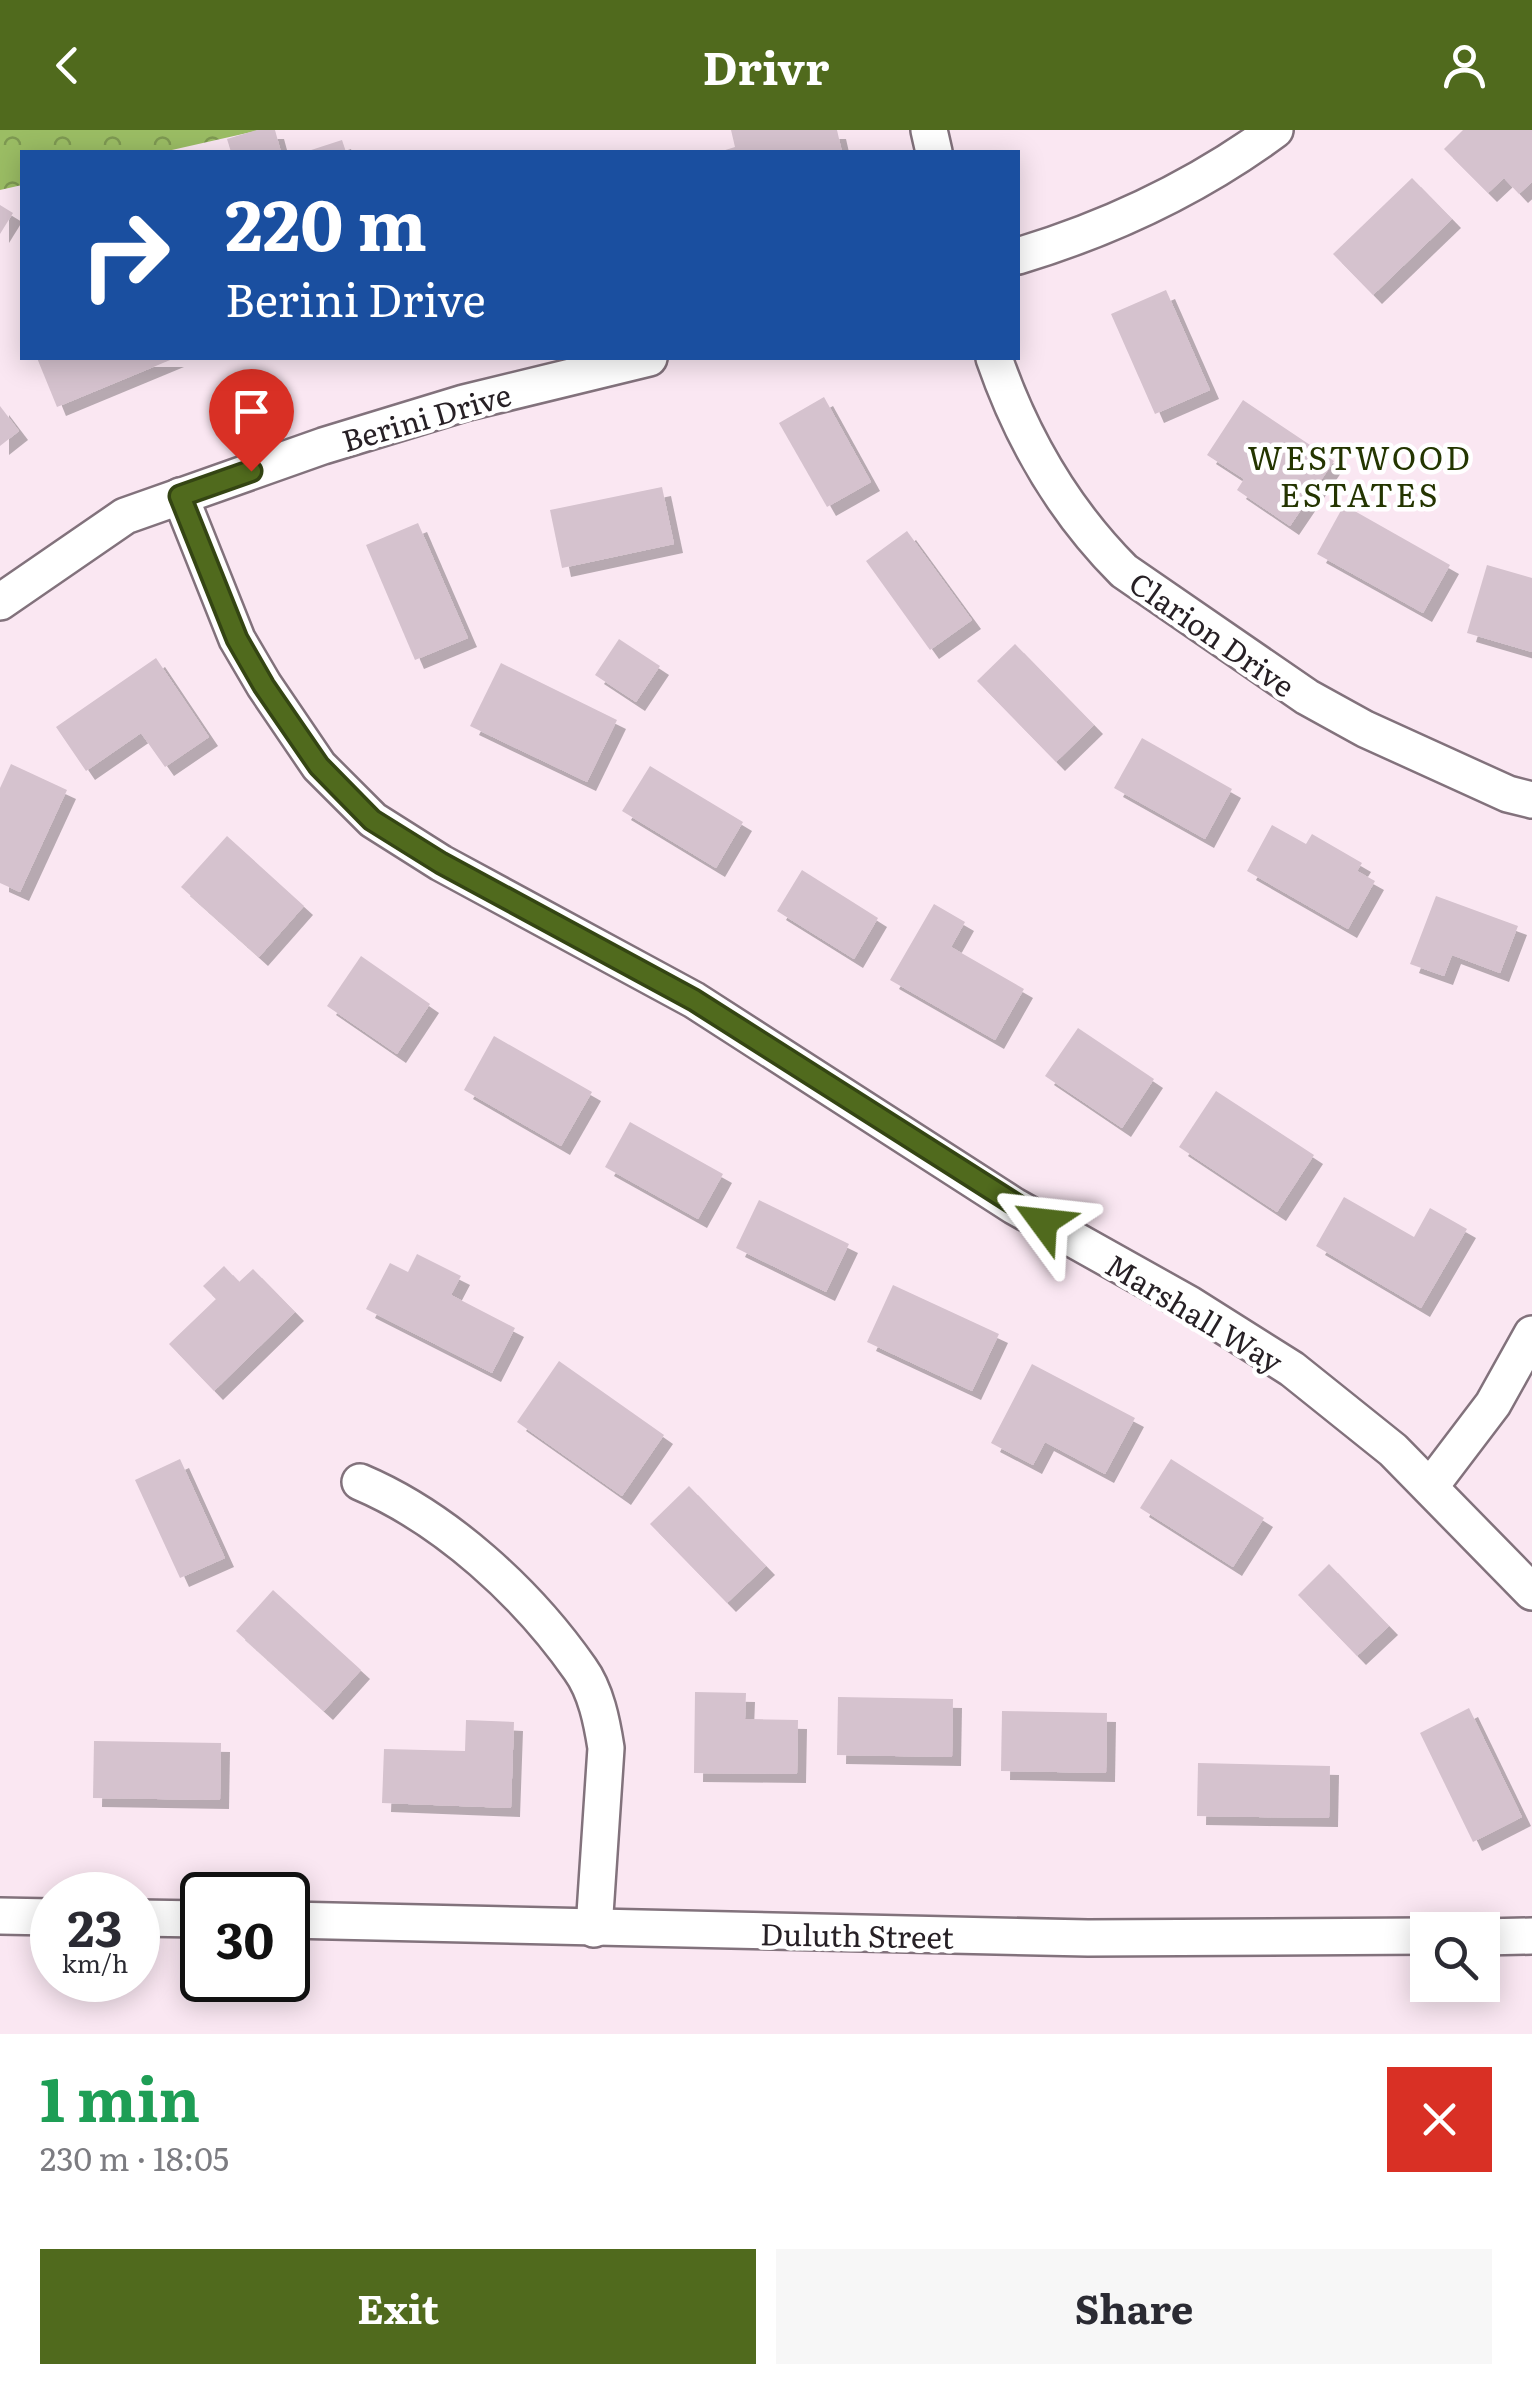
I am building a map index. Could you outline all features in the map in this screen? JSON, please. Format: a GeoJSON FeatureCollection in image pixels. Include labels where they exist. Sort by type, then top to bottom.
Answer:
{"type":"FeatureCollection","features":[{"type":"Feature","properties":{"kind":"street"},"geometry":{"type":"LineString","coordinates":[[1020,255],[1140,211],[1213,174],[1275,130]]}},
{"type":"Feature","properties":{"kind":"street","name":"Berini Drive"},"geometry":{"type":"LineString","coordinates":[[0,602],[125,516],[464,402],[640,360]]}},
{"type":"Feature","properties":{"kind":"street","name":"Clarion Drive"},"geometry":{"type":"LineString","coordinates":[[995,360],[1028,444],[1099,546],[1124,571],[1322,705],[1508,794],[1532,800]]}},
{"type":"Feature","properties":{"kind":"street","name":"Marshall Way"},"geometry":{"type":"LineString","coordinates":[[180,496],[237,639],[264,686],[319,766],[372,820],[441,863],[694,1000],[1014,1206],[1189,1304],[1292,1369],[1393,1450],[1532,1592]]}},
{"type":"Feature","properties":{"kind":"street"},"geometry":{"type":"LineString","coordinates":[[1430,1487],[1492,1404],[1532,1334]]}},
{"type":"Feature","properties":{"kind":"street"},"geometry":{"type":"LineString","coordinates":[[360,1482],[438,1522],[504,1582],[582,1670],[602,1719],[606,1748],[594,1929]]}},
{"type":"Feature","properties":{"kind":"street"},"geometry":{"type":"LineString","coordinates":[[0,1916],[30,1917]]}},
{"type":"Feature","properties":{"kind":"street","name":"Duluth Street"},"geometry":{"type":"LineString","coordinates":[[310,1921],[1088,1938],[1410,1936]]}},
{"type":"Feature","properties":{"kind":"street"},"geometry":{"type":"LineString","coordinates":[[1500,1937],[1532,1936]]}},
{"type":"Feature","properties":{"kind":"green space"},"geometry":{"type":"Polygon","coordinates":[[[0,130],[260,130],[172,150],[20,150],[20,185],[0,190],[0,130]]]}},
{"type":"Feature","properties":{"kind":"building"},"geometry":{"type":"Polygon","coordinates":[[[257,130],[275,130],[280,150],[230,150],[227,139],[257,130]]]}},
{"type":"Feature","properties":{"kind":"building"},"geometry":{"type":"Polygon","coordinates":[[[731,130],[837,130],[842,150],[725,150],[735,147],[731,130]]]}},
{"type":"Feature","properties":{"kind":"building"},"geometry":{"type":"Polygon","coordinates":[[[1463,130],[1532,130],[1532,182],[1519,194],[1504,178],[1488,193],[1444,149],[1463,130]]]}},
{"type":"Feature","properties":{"kind":"building"},"geometry":{"type":"Polygon","coordinates":[[[342,140],[345,150],[311,150],[342,140]]]}},
{"type":"Feature","properties":{"kind":"building"},"geometry":{"type":"Polygon","coordinates":[[[1412,178],[1452,219],[1373,295],[1333,254],[1412,178]]]}},
{"type":"Feature","properties":{"kind":"building"},"geometry":{"type":"Polygon","coordinates":[[[0,205],[13,213],[0,234],[0,205]]]}},
{"type":"Feature","properties":{"kind":"building"},"geometry":{"type":"Polygon","coordinates":[[[1166,290],[1210,390],[1155,414],[1111,314],[1166,290]]]}},
{"type":"Feature","properties":{"kind":"building"},"geometry":{"type":"Polygon","coordinates":[[[38,360],[170,360],[57,407],[38,360]]]}},
{"type":"Feature","properties":{"kind":"building"},"geometry":{"type":"Polygon","coordinates":[[[824,397],[871,482],[827,507],[779,423],[824,397]]]}},
{"type":"Feature","properties":{"kind":"building"},"geometry":{"type":"Polygon","coordinates":[[[1243,400],[1334,461],[1290,526],[1237,490],[1244,479],[1207,455],[1243,400]]]}},
{"type":"Feature","properties":{"kind":"building"},"geometry":{"type":"Polygon","coordinates":[[[0,406],[19,431],[0,446],[0,406]]]}},
{"type":"Feature","properties":{"kind":"building"},"geometry":{"type":"Polygon","coordinates":[[[662,487],[674,544],[562,568],[550,510],[662,487]]]}},
{"type":"Feature","properties":{"kind":"building"},"geometry":{"type":"Polygon","coordinates":[[[1344,505],[1450,565],[1423,613],[1317,554],[1344,505]]]}},
{"type":"Feature","properties":{"kind":"building"},"geometry":{"type":"Polygon","coordinates":[[[418,523],[468,638],[415,660],[366,545],[418,523]]]}},
{"type":"Feature","properties":{"kind":"building"},"geometry":{"type":"Polygon","coordinates":[[[907,531],[972,620],[930,650],[866,561],[907,531]]]}},
{"type":"Feature","properties":{"kind":"building"},"geometry":{"type":"Polygon","coordinates":[[[1487,565],[1532,578],[1532,652],[1467,633],[1487,565]]]}},
{"type":"Feature","properties":{"kind":"building"},"geometry":{"type":"Polygon","coordinates":[[[619,639],[660,666],[636,702],[595,675],[619,639]]]}},
{"type":"Feature","properties":{"kind":"building"},"geometry":{"type":"Polygon","coordinates":[[[1015,644],[1094,725],[1056,762],[977,681],[1015,644]]]}},
{"type":"Feature","properties":{"kind":"building"},"geometry":{"type":"Polygon","coordinates":[[[156,658],[209,737],[165,767],[141,733],[86,771],[56,727],[156,658]]]}},
{"type":"Feature","properties":{"kind":"building"},"geometry":{"type":"Polygon","coordinates":[[[501,663],[617,720],[587,782],[470,726],[501,663]]]}},
{"type":"Feature","properties":{"kind":"building"},"geometry":{"type":"Polygon","coordinates":[[[1142,738],[1232,789],[1205,839],[1114,788],[1142,738]]]}},
{"type":"Feature","properties":{"kind":"building"},"geometry":{"type":"Polygon","coordinates":[[[11,764],[67,790],[20,892],[0,883],[0,788],[11,764]]]}},
{"type":"Feature","properties":{"kind":"building"},"geometry":{"type":"Polygon","coordinates":[[[650,766],[743,822],[716,868],[622,811],[650,766]]]}},
{"type":"Feature","properties":{"kind":"building"},"geometry":{"type":"Polygon","coordinates":[[[1272,825],[1306,844],[1312,834],[1362,863],[1357,871],[1375,881],[1348,929],[1247,871],[1272,825]]]}},
{"type":"Feature","properties":{"kind":"building"},"geometry":{"type":"Polygon","coordinates":[[[227,836],[304,906],[259,957],[181,887],[227,836]]]}},
{"type":"Feature","properties":{"kind":"building"},"geometry":{"type":"Polygon","coordinates":[[[802,870],[878,918],[854,959],[777,911],[802,870]]]}},
{"type":"Feature","properties":{"kind":"building"},"geometry":{"type":"Polygon","coordinates":[[[1436,896],[1518,926],[1500,973],[1452,955],[1444,976],[1410,964],[1436,896]]]}},
{"type":"Feature","properties":{"kind":"building"},"geometry":{"type":"Polygon","coordinates":[[[934,904],[965,922],[951,947],[1024,989],[995,1040],[890,980],[934,904]]]}},
{"type":"Feature","properties":{"kind":"building"},"geometry":{"type":"Polygon","coordinates":[[[361,956],[430,1004],[397,1054],[327,1006],[361,956]]]}},
{"type":"Feature","properties":{"kind":"building"},"geometry":{"type":"Polygon","coordinates":[[[1078,1028],[1154,1079],[1122,1128],[1045,1076],[1078,1028]]]}},
{"type":"Feature","properties":{"kind":"building"},"geometry":{"type":"Polygon","coordinates":[[[494,1036],[592,1092],[561,1146],[464,1090],[494,1036]]]}},
{"type":"Feature","properties":{"kind":"building"},"geometry":{"type":"Polygon","coordinates":[[[1216,1091],[1314,1155],[1277,1212],[1179,1147],[1216,1091]]]}},
{"type":"Feature","properties":{"kind":"building"},"geometry":{"type":"Polygon","coordinates":[[[630,1122],[723,1174],[698,1219],[605,1167],[630,1122]]]}},
{"type":"Feature","properties":{"kind":"building"},"geometry":{"type":"Polygon","coordinates":[[[1344,1197],[1414,1237],[1430,1208],[1467,1229],[1421,1308],[1316,1246],[1344,1197]]]}},
{"type":"Feature","properties":{"kind":"building"},"geometry":{"type":"Polygon","coordinates":[[[759,1200],[849,1244],[826,1292],[736,1248],[759,1200]]]}},
{"type":"Feature","properties":{"kind":"building"},"geometry":{"type":"Polygon","coordinates":[[[417,1254],[461,1276],[451,1295],[515,1328],[492,1373],[366,1309],[390,1263],[408,1272],[417,1254]]]}},
{"type":"Feature","properties":{"kind":"building"},"geometry":{"type":"Polygon","coordinates":[[[224,1266],[239,1282],[253,1269],[295,1312],[214,1391],[169,1344],[216,1299],[203,1286],[224,1266]]]}},
{"type":"Feature","properties":{"kind":"building"},"geometry":{"type":"Polygon","coordinates":[[[893,1285],[999,1334],[972,1391],[867,1342],[893,1285]]]}},
{"type":"Feature","properties":{"kind":"building"},"geometry":{"type":"Polygon","coordinates":[[[559,1361],[664,1435],[622,1496],[517,1422],[559,1361]]]}},
{"type":"Feature","properties":{"kind":"building"},"geometry":{"type":"Polygon","coordinates":[[[1032,1364],[1135,1418],[1105,1474],[1045,1442],[1033,1465],[991,1443],[1032,1364]]]}},
{"type":"Feature","properties":{"kind":"building"},"geometry":{"type":"Polygon","coordinates":[[[180,1459],[225,1558],[180,1578],[135,1480],[180,1459]]]}},
{"type":"Feature","properties":{"kind":"building"},"geometry":{"type":"Polygon","coordinates":[[[1171,1459],[1264,1518],[1233,1567],[1140,1508],[1171,1459]]]}},
{"type":"Feature","properties":{"kind":"building"},"geometry":{"type":"Polygon","coordinates":[[[689,1486],[766,1566],[727,1603],[650,1524],[689,1486]]]}},
{"type":"Feature","properties":{"kind":"building"},"geometry":{"type":"Polygon","coordinates":[[[1329,1564],[1389,1626],[1357,1656],[1298,1595],[1329,1564]]]}},
{"type":"Feature","properties":{"kind":"building"},"geometry":{"type":"Polygon","coordinates":[[[273,1590],[361,1670],[324,1711],[236,1631],[273,1590]]]}},
{"type":"Feature","properties":{"kind":"building"},"geometry":{"type":"Polygon","coordinates":[[[695,1692],[746,1693],[745,1719],[798,1720],[797,1774],[694,1773],[695,1692]]]}},
{"type":"Feature","properties":{"kind":"building"},"geometry":{"type":"Polygon","coordinates":[[[838,1697],[953,1699],[952,1757],[837,1755],[838,1697]]]}},
{"type":"Feature","properties":{"kind":"building"},"geometry":{"type":"Polygon","coordinates":[[[1469,1708],[1522,1817],[1473,1842],[1420,1733],[1469,1708]]]}},
{"type":"Feature","properties":{"kind":"building"},"geometry":{"type":"Polygon","coordinates":[[[1002,1711],[1107,1713],[1106,1773],[1001,1771],[1002,1711]]]}},
{"type":"Feature","properties":{"kind":"building"},"geometry":{"type":"Polygon","coordinates":[[[466,1720],[514,1722],[511,1808],[382,1803],[384,1749],[465,1751],[466,1720]]]}},
{"type":"Feature","properties":{"kind":"building"},"geometry":{"type":"Polygon","coordinates":[[[94,1741],[221,1743],[220,1800],[93,1798],[94,1741]]]}},
{"type":"Feature","properties":{"kind":"building"},"geometry":{"type":"Polygon","coordinates":[[[1198,1763],[1330,1766],[1329,1818],[1197,1816],[1198,1763]]]}},
{"type":"Feature","properties":{"kind":"district","name":"WESTWOOD ESTATES"},"geometry":{"type":"Point","coordinates":[1360,474]}},
{"type":"Feature","properties":{"kind":"route"},"geometry":{"type":"LineString","coordinates":[[251,471],[180,496],[237,639],[264,686],[344,795],[404,842],[517,900],[694,1000],[1043,1222]]}}]}
